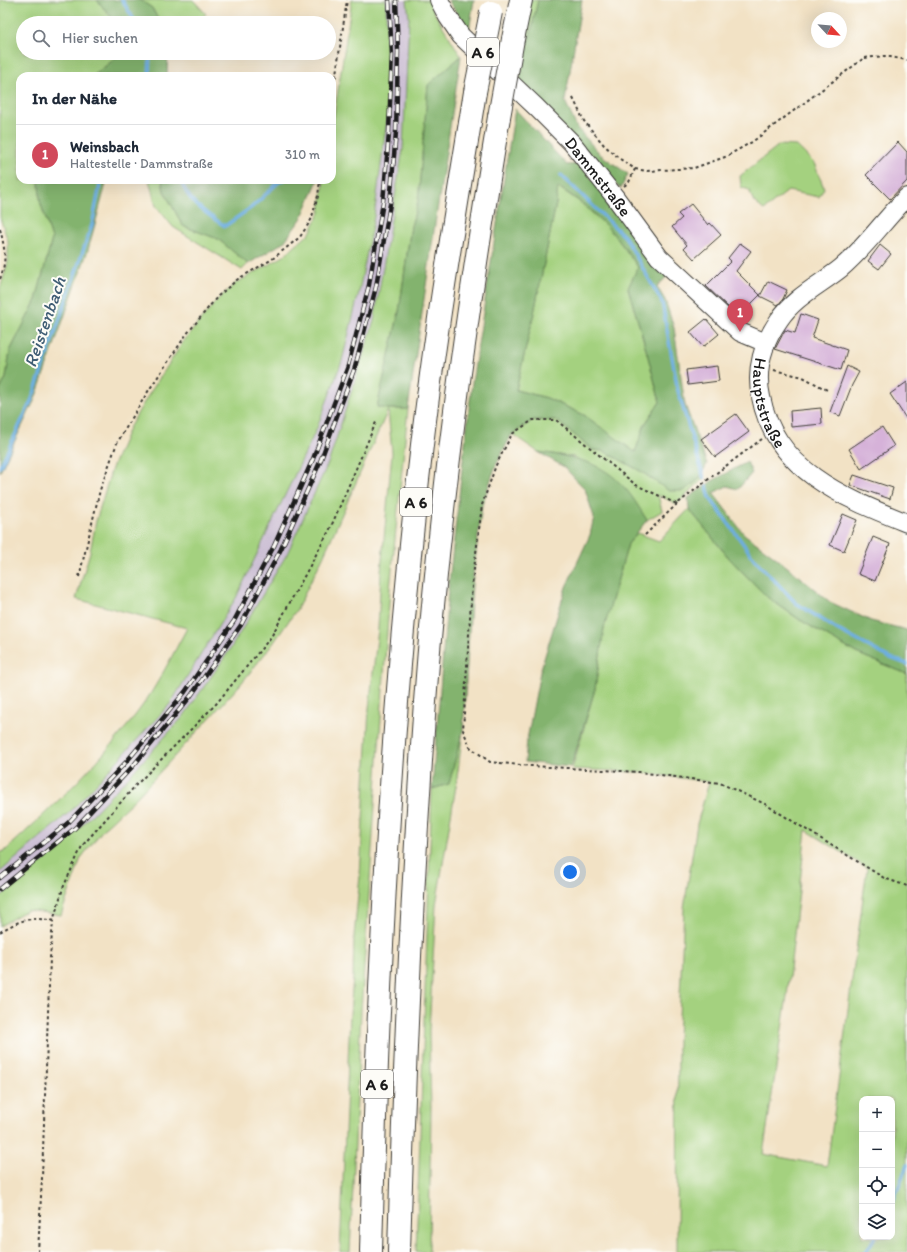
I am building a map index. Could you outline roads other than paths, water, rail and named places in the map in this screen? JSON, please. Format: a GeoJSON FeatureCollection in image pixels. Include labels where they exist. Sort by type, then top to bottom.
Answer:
{"type":"FeatureCollection","features":[{"type":"Feature","properties":{"kind":"highway","name":"A 6"},"geometry":{"type":"LineString","coordinates":[[399,1252],[412,924],[425,702],[437,574],[450,448],[471,296],[499,117],[521,0]]}},
{"type":"Feature","properties":{"kind":"highway","name":"A 6"},"geometry":{"type":"LineString","coordinates":[[371,1252],[384,916],[398,683],[422,445],[447,268],[475,92],[492,6]]}},
{"type":"Feature","properties":{"kind":"street","name":"Dammstraße"},"geometry":{"type":"LineString","coordinates":[[439,0],[448,18],[461,36],[572,143],[615,197],[659,257],[740,332],[766,343]]}},
{"type":"Feature","properties":{"kind":"street","name":"Hauptstraße"},"geometry":{"type":"LineString","coordinates":[[907,197],[864,246],[847,262],[799,298],[779,320],[766,343],[759,367],[759,389],[764,412],[772,432],[785,451],[803,469],[836,491],[859,503],[907,523]]}},
{"type":"Feature","properties":{"kind":"waterway"},"geometry":{"type":"LineString","coordinates":[[122,0],[132,16]]}},
{"type":"Feature","properties":{"kind":"waterway"},"geometry":{"type":"LineString","coordinates":[[149,72],[150,60]]}},
{"type":"Feature","properties":{"kind":"waterway"},"geometry":{"type":"LineString","coordinates":[[561,175],[625,237],[662,302],[678,391],[704,478]]}},
{"type":"Feature","properties":{"kind":"waterway","name":"Reistenbach"},"geometry":{"type":"LineString","coordinates":[[0,467],[32,399],[92,225],[100,184]]}},
{"type":"Feature","properties":{"kind":"waterway"},"geometry":{"type":"LineString","coordinates":[[182,184],[188,195],[198,207],[225,226],[252,207],[277,184]]}},
{"type":"Feature","properties":{"kind":"waterway"},"geometry":{"type":"LineString","coordinates":[[707,486],[710,498],[755,560],[796,603],[838,630],[888,657],[907,664]]}},
{"type":"Feature","properties":{"kind":"waterway"},"geometry":{"type":"LineString","coordinates":[[895,1196],[907,1165]]}},
{"type":"Feature","properties":{"kind":"waterway"},"geometry":{"type":"LineString","coordinates":[[866,1252],[873,1240]]}},
{"type":"Feature","properties":{"kind":"railway"},"geometry":{"type":"LineString","coordinates":[[0,878],[69,822],[127,761],[185,692],[234,621],[274,546],[313,459],[348,366],[369,285],[383,202],[389,133],[392,55],[389,0]]}},
{"type":"Feature","properties":{"kind":"railway"},"geometry":{"type":"LineString","coordinates":[[0,889],[75,828],[133,766],[190,697],[241,625],[281,549],[320,462],[355,367],[376,287],[390,204],[396,132],[398,52],[396,0]]}},
{"type":"Feature","properties":{"kind":"place","name":"Weinsbach"},"geometry":{"type":"Point","coordinates":[740,332]}}]}
